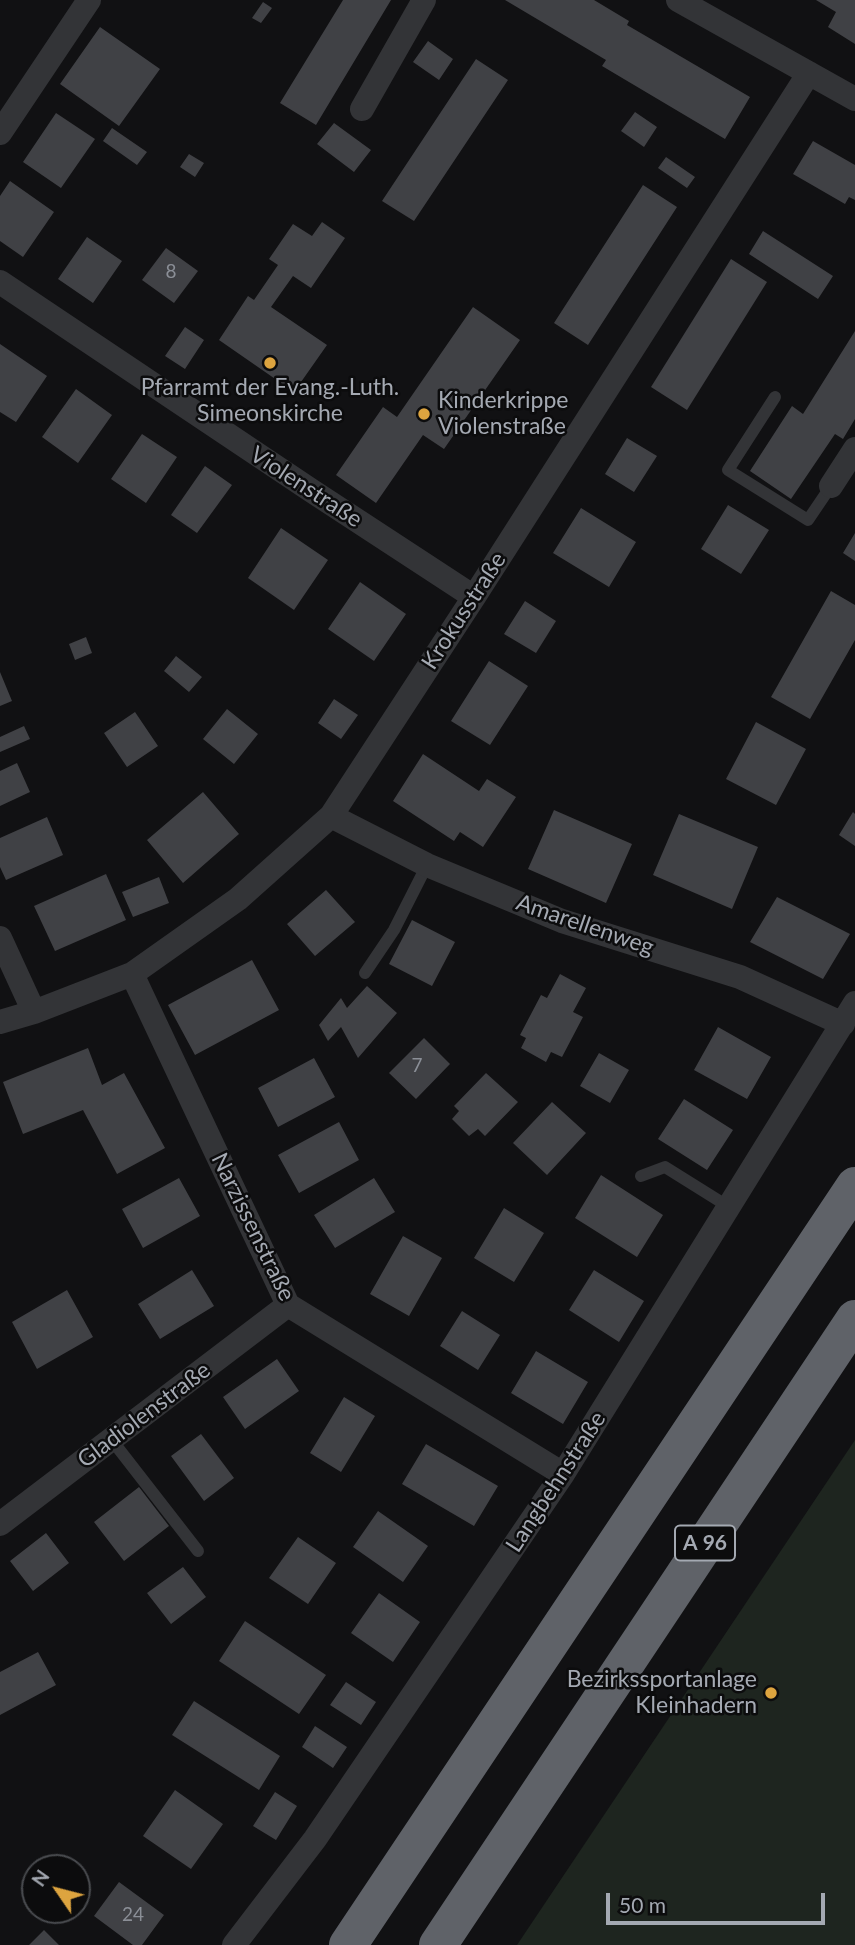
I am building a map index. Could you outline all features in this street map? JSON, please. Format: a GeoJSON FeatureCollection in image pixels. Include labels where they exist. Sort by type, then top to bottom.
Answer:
{"type":"FeatureCollection","features":[{"type":"Feature","properties":{"kind":"highway"},"geometry":{"type":"LineString","coordinates":[[348,1945],[855,1186]]}},
{"type":"Feature","properties":{"kind":"highway","name":"A 96"},"geometry":{"type":"LineString","coordinates":[[438,1945],[855,1318]]}},
{"type":"Feature","properties":{"kind":"highway"},"geometry":{"type":"LineString","coordinates":[[461,1945],[555,1767]]}},
{"type":"Feature","properties":{"kind":"highway"},"geometry":{"type":"LineString","coordinates":[[331,1945],[398,1869]]}},
{"type":"Feature","properties":{"kind":"street"},"geometry":{"type":"LineString","coordinates":[[3,120],[89,0]]}},
{"type":"Feature","properties":{"kind":"street"},"geometry":{"type":"LineString","coordinates":[[362,108],[424,0]]}},
{"type":"Feature","properties":{"kind":"street"},"geometry":{"type":"LineString","coordinates":[[678,0],[855,99]]}},
{"type":"Feature","properties":{"kind":"street","name":"Krokusstraße"},"geometry":{"type":"LineString","coordinates":[[0,1023],[132,974],[238,899],[331,816],[809,73]]}},
{"type":"Feature","properties":{"kind":"street","name":"Violenstraße"},"geometry":{"type":"LineString","coordinates":[[0,282],[312,492],[474,597]]}},
{"type":"Feature","properties":{"kind":"street"},"geometry":{"type":"LineString","coordinates":[[831,486],[855,449]]}},
{"type":"Feature","properties":{"kind":"street","name":"Amarellenweg"},"geometry":{"type":"LineString","coordinates":[[331,816],[427,865],[562,921],[849,1014]]}},
{"type":"Feature","properties":{"kind":"street"},"geometry":{"type":"LineString","coordinates":[[0,938],[34,1012]]}},
{"type":"Feature","properties":{"kind":"street","name":"Narzissenstraße"},"geometry":{"type":"LineString","coordinates":[[132,974],[288,1305],[563,1474]]}},
{"type":"Feature","properties":{"kind":"street","name":"Langbehnstraße"},"geometry":{"type":"LineString","coordinates":[[234,1945],[315,1839],[563,1474],[849,1014]]}},
{"type":"Feature","properties":{"kind":"street","name":"Gladiolenstraße"},"geometry":{"type":"LineString","coordinates":[[0,1524],[288,1305]]}},
{"type":"Feature","properties":{"kind":"lane"},"geometry":{"type":"LineString","coordinates":[[775,397],[728,470],[808,520],[831,486]]}},
{"type":"Feature","properties":{"kind":"lane"},"geometry":{"type":"LineString","coordinates":[[365,973],[394,930],[427,865]]}},
{"type":"Feature","properties":{"kind":"lane"},"geometry":{"type":"LineString","coordinates":[[641,1175],[665,1167],[729,1207]]}},
{"type":"Feature","properties":{"kind":"lane"},"geometry":{"type":"LineString","coordinates":[[111,1440],[198,1551]]}},
{"type":"Feature","properties":{"kind":"shaded area","name":"Bezirkssportanlage Kleinhadern"},"geometry":{"type":"Polygon","coordinates":[[[855,1440],[855,1945],[517,1945],[855,1440]]]}},
{"type":"Feature","properties":{"kind":"building"},"geometry":{"type":"Polygon","coordinates":[[[343,0],[391,0],[316,125],[280,103],[343,0]]]}},
{"type":"Feature","properties":{"kind":"building"},"geometry":{"type":"Polygon","coordinates":[[[505,0],[594,0],[629,21],[627,25],[750,97],[725,139],[602,66],[606,60],[505,0]]]}},
{"type":"Feature","properties":{"kind":"building"},"geometry":{"type":"Polygon","coordinates":[[[816,0],[855,0],[855,44],[828,27],[836,12],[816,0]]]}},
{"type":"Feature","properties":{"kind":"building"},"geometry":{"type":"Polygon","coordinates":[[[263,2],[272,8],[261,23],[252,18],[263,2]]]}},
{"type":"Feature","properties":{"kind":"building"},"geometry":{"type":"Polygon","coordinates":[[[100,27],[160,69],[119,126],[60,84],[100,27]]]}},
{"type":"Feature","properties":{"kind":"building"},"geometry":{"type":"Polygon","coordinates":[[[428,41],[453,59],[439,80],[413,62],[428,41]]]}},
{"type":"Feature","properties":{"kind":"building"},"geometry":{"type":"Polygon","coordinates":[[[476,59],[508,80],[414,221],[382,201],[476,59]]]}},
{"type":"Feature","properties":{"kind":"building"},"geometry":{"type":"Polygon","coordinates":[[[635,112],[657,127],[644,147],[621,131],[635,112]]]}},
{"type":"Feature","properties":{"kind":"building"},"geometry":{"type":"Polygon","coordinates":[[[56,113],[95,139],[61,188],[23,162],[56,113]]]}},
{"type":"Feature","properties":{"kind":"building"},"geometry":{"type":"Polygon","coordinates":[[[334,123],[371,150],[354,172],[317,144],[334,123]]]}},
{"type":"Feature","properties":{"kind":"building"},"geometry":{"type":"Polygon","coordinates":[[[112,128],[147,152],[137,165],[103,141],[112,128]]]}},
{"type":"Feature","properties":{"kind":"building"},"geometry":{"type":"Polygon","coordinates":[[[813,141],[855,165],[855,200],[849,197],[845,204],[793,174],[813,141]]]}},
{"type":"Feature","properties":{"kind":"building"},"geometry":{"type":"Polygon","coordinates":[[[189,154],[204,163],[195,177],[180,167],[189,154]]]}},
{"type":"Feature","properties":{"kind":"building"},"geometry":{"type":"Polygon","coordinates":[[[666,157],[695,177],[687,188],[658,168],[666,157]]]}},
{"type":"Feature","properties":{"kind":"building"},"geometry":{"type":"Polygon","coordinates":[[[10,181],[54,212],[23,257],[0,241],[0,196],[10,181]]]}},
{"type":"Feature","properties":{"kind":"building"},"geometry":{"type":"Polygon","coordinates":[[[643,185],[677,207],[588,345],[554,323],[643,185]]]}},
{"type":"Feature","properties":{"kind":"building"},"geometry":{"type":"Polygon","coordinates":[[[322,222],[345,238],[311,288],[293,276],[271,307],[327,345],[294,392],[219,340],[248,296],[254,300],[278,265],[269,259],[293,224],[312,236],[322,222]]]}},
{"type":"Feature","properties":{"kind":"building"},"geometry":{"type":"Polygon","coordinates":[[[763,231],[833,276],[818,299],[749,254],[763,231]]]}},
{"type":"Feature","properties":{"kind":"building"},"geometry":{"type":"Polygon","coordinates":[[[87,237],[122,261],[93,303],[58,279],[87,237]]]}},
{"type":"Feature","properties":{"kind":"building"},"geometry":{"type":"Polygon","coordinates":[[[166,248],[198,271],[174,303],[142,280],[166,248]]]}},
{"type":"Feature","properties":{"kind":"building"},"geometry":{"type":"Polygon","coordinates":[[[731,259],[767,282],[687,410],[651,387],[731,259]]]}},
{"type":"Feature","properties":{"kind":"building"},"geometry":{"type":"Polygon","coordinates":[[[473,307],[520,340],[444,449],[423,435],[376,503],[336,475],[383,407],[397,417],[473,307]]]}},
{"type":"Feature","properties":{"kind":"building"},"geometry":{"type":"Polygon","coordinates":[[[185,327],[204,340],[185,369],[165,356],[185,327]]]}},
{"type":"Feature","properties":{"kind":"building"},"geometry":{"type":"Polygon","coordinates":[[[855,331],[855,419],[843,439],[835,434],[791,499],[750,471],[792,406],[803,414],[855,331]]]}},
{"type":"Feature","properties":{"kind":"building"},"geometry":{"type":"Polygon","coordinates":[[[0,344],[47,376],[16,422],[0,412],[0,344]]]}},
{"type":"Feature","properties":{"kind":"building"},"geometry":{"type":"Polygon","coordinates":[[[76,389],[112,415],[78,463],[42,437],[76,389]]]}},
{"type":"Feature","properties":{"kind":"building"},"geometry":{"type":"Polygon","coordinates":[[[142,434],[177,457],[146,503],[111,479],[142,434]]]}},
{"type":"Feature","properties":{"kind":"building"},"geometry":{"type":"Polygon","coordinates":[[[627,438],[657,456],[634,492],[605,474],[627,438]]]}},
{"type":"Feature","properties":{"kind":"building"},"geometry":{"type":"Polygon","coordinates":[[[205,466],[232,485],[197,533],[171,515],[205,466]]]}},
{"type":"Feature","properties":{"kind":"building"},"geometry":{"type":"Polygon","coordinates":[[[728,505],[769,530],[741,574],[701,549],[728,505]]]}},
{"type":"Feature","properties":{"kind":"building"},"geometry":{"type":"Polygon","coordinates":[[[581,508],[636,542],[609,587],[553,553],[581,508]]]}},
{"type":"Feature","properties":{"kind":"building"},"geometry":{"type":"Polygon","coordinates":[[[281,528],[328,560],[294,610],[248,578],[281,528]]]}},
{"type":"Feature","properties":{"kind":"building"},"geometry":{"type":"Polygon","coordinates":[[[855,533],[855,561],[843,553],[855,533]]]}},
{"type":"Feature","properties":{"kind":"building"},"geometry":{"type":"Polygon","coordinates":[[[360,582],[406,614],[374,661],[328,629],[360,582]]]}},
{"type":"Feature","properties":{"kind":"building"},"geometry":{"type":"Polygon","coordinates":[[[831,591],[855,605],[855,640],[810,719],[771,697],[831,591]]]}},
{"type":"Feature","properties":{"kind":"building"},"geometry":{"type":"Polygon","coordinates":[[[525,601],[556,621],[536,653],[504,634],[525,601]]]}},
{"type":"Feature","properties":{"kind":"building"},"geometry":{"type":"Polygon","coordinates":[[[86,637],[92,653],[75,660],[69,644],[86,637]]]}},
{"type":"Feature","properties":{"kind":"building"},"geometry":{"type":"Polygon","coordinates":[[[176,656],[202,677],[189,692],[164,671],[176,656]]]}},
{"type":"Feature","properties":{"kind":"building"},"geometry":{"type":"Polygon","coordinates":[[[489,661],[528,686],[490,745],[451,721],[489,661]]]}},
{"type":"Feature","properties":{"kind":"building"},"geometry":{"type":"Polygon","coordinates":[[[0,672],[12,701],[0,706],[0,672]]]}},
{"type":"Feature","properties":{"kind":"building"},"geometry":{"type":"Polygon","coordinates":[[[334,699],[358,715],[341,739],[318,723],[334,699]]]}},
{"type":"Feature","properties":{"kind":"building"},"geometry":{"type":"Polygon","coordinates":[[[227,709],[258,734],[234,764],[203,739],[227,709]]]}},
{"type":"Feature","properties":{"kind":"building"},"geometry":{"type":"Polygon","coordinates":[[[135,712],[158,746],[127,767],[104,733],[135,712]]]}},
{"type":"Feature","properties":{"kind":"building"},"geometry":{"type":"Polygon","coordinates":[[[756,722],[806,749],[776,805],[726,779],[756,722]]]}},
{"type":"Feature","properties":{"kind":"building"},"geometry":{"type":"Polygon","coordinates":[[[24,726],[30,739],[0,752],[0,737],[24,726]]]}},
{"type":"Feature","properties":{"kind":"building"},"geometry":{"type":"Polygon","coordinates":[[[423,754],[479,791],[487,779],[516,797],[483,847],[460,832],[454,841],[393,801],[423,754]]]}},
{"type":"Feature","properties":{"kind":"building"},"geometry":{"type":"Polygon","coordinates":[[[17,763],[30,792],[0,806],[0,771],[17,763]]]}},
{"type":"Feature","properties":{"kind":"building"},"geometry":{"type":"Polygon","coordinates":[[[203,792],[239,834],[183,883],[147,840],[203,792]]]}},
{"type":"Feature","properties":{"kind":"building"},"geometry":{"type":"Polygon","coordinates":[[[554,810],[632,844],[606,903],[528,869],[554,810]]]}},
{"type":"Feature","properties":{"kind":"building"},"geometry":{"type":"Polygon","coordinates":[[[853,812],[855,814],[855,846],[839,835],[853,812]]]}},
{"type":"Feature","properties":{"kind":"building"},"geometry":{"type":"Polygon","coordinates":[[[679,814],[758,847],[732,909],[653,875],[679,814]]]}},
{"type":"Feature","properties":{"kind":"building"},"geometry":{"type":"Polygon","coordinates":[[[47,817],[63,855],[6,880],[0,867],[0,838],[47,817]]]}},
{"type":"Feature","properties":{"kind":"building"},"geometry":{"type":"Polygon","coordinates":[[[106,874],[126,920],[55,951],[34,906],[106,874]]]}},
{"type":"Feature","properties":{"kind":"building"},"geometry":{"type":"Polygon","coordinates":[[[159,877],[169,903],[133,917],[122,892],[159,877]]]}},
{"type":"Feature","properties":{"kind":"building"},"geometry":{"type":"Polygon","coordinates":[[[326,890],[355,922],[315,956],[287,924],[326,890]]]}},
{"type":"Feature","properties":{"kind":"building"},"geometry":{"type":"Polygon","coordinates":[[[777,897],[850,934],[823,979],[750,942],[777,897]]]}},
{"type":"Feature","properties":{"kind":"building"},"geometry":{"type":"Polygon","coordinates":[[[412,920],[455,942],[432,986],[389,964],[412,920]]]}},
{"type":"Feature","properties":{"kind":"building"},"geometry":{"type":"Polygon","coordinates":[[[252,960],[279,1010],[195,1055],[168,1005],[252,960]]]}},
{"type":"Feature","properties":{"kind":"building"},"geometry":{"type":"Polygon","coordinates":[[[560,974],[586,988],[573,1012],[583,1017],[562,1057],[551,1052],[546,1062],[521,1048],[526,1038],[520,1035],[541,995],[547,998],[560,974]]]}},
{"type":"Feature","properties":{"kind":"building"},"geometry":{"type":"Polygon","coordinates":[[[367,986],[397,1013],[358,1058],[341,1027],[328,1041],[319,1025],[341,998],[347,1008],[367,986]]]}},
{"type":"Feature","properties":{"kind":"building"},"geometry":{"type":"Polygon","coordinates":[[[718,1027],[771,1057],[747,1099],[694,1070],[718,1027]]]}},
{"type":"Feature","properties":{"kind":"building"},"geometry":{"type":"Polygon","coordinates":[[[424,1038],[450,1064],[416,1099],[389,1073],[424,1038]]]}},
{"type":"Feature","properties":{"kind":"building"},"geometry":{"type":"Polygon","coordinates":[[[88,1048],[102,1085],[124,1073],[165,1148],[117,1174],[83,1110],[23,1134],[3,1082],[88,1048]]]}},
{"type":"Feature","properties":{"kind":"building"},"geometry":{"type":"Polygon","coordinates":[[[599,1053],[629,1070],[610,1103],[580,1086],[599,1053]]]}},
{"type":"Feature","properties":{"kind":"building"},"geometry":{"type":"Polygon","coordinates":[[[314,1058],[335,1097],[278,1127],[258,1088],[314,1058]]]}},
{"type":"Feature","properties":{"kind":"building"},"geometry":{"type":"Polygon","coordinates":[[[486,1073],[518,1102],[485,1136],[478,1129],[469,1136],[452,1119],[459,1111],[454,1106],[486,1073]]]}},
{"type":"Feature","properties":{"kind":"building"},"geometry":{"type":"Polygon","coordinates":[[[684,1099],[733,1130],[707,1170],[658,1139],[684,1099]]]}},
{"type":"Feature","properties":{"kind":"building"},"geometry":{"type":"Polygon","coordinates":[[[552,1102],[586,1133],[547,1175],[513,1143],[552,1102]]]}},
{"type":"Feature","properties":{"kind":"building"},"geometry":{"type":"Polygon","coordinates":[[[339,1122],[359,1160],[299,1193],[278,1155],[339,1122]]]}},
{"type":"Feature","properties":{"kind":"building"},"geometry":{"type":"Polygon","coordinates":[[[601,1175],[663,1215],[637,1257],[575,1218],[601,1175]]]}},
{"type":"Feature","properties":{"kind":"building"},"geometry":{"type":"Polygon","coordinates":[[[179,1178],[200,1216],[143,1248],[122,1209],[179,1178]]]}},
{"type":"Feature","properties":{"kind":"building"},"geometry":{"type":"Polygon","coordinates":[[[374,1178],[395,1212],[335,1248],[314,1215],[374,1178]]]}},
{"type":"Feature","properties":{"kind":"building"},"geometry":{"type":"Polygon","coordinates":[[[504,1208],[544,1233],[514,1282],[474,1258],[504,1208]]]}},
{"type":"Feature","properties":{"kind":"building"},"geometry":{"type":"Polygon","coordinates":[[[403,1236],[442,1258],[409,1316],[370,1294],[403,1236]]]}},
{"type":"Feature","properties":{"kind":"building"},"geometry":{"type":"Polygon","coordinates":[[[192,1270],[214,1306],[160,1339],[138,1304],[192,1270]]]}},
{"type":"Feature","properties":{"kind":"building"},"geometry":{"type":"Polygon","coordinates":[[[594,1270],[644,1301],[619,1342],[569,1310],[594,1270]]]}},
{"type":"Feature","properties":{"kind":"building"},"geometry":{"type":"Polygon","coordinates":[[[67,1290],[93,1337],[37,1369],[12,1322],[67,1290]]]}},
{"type":"Feature","properties":{"kind":"building"},"geometry":{"type":"Polygon","coordinates":[[[462,1311],[500,1335],[478,1370],[440,1346],[462,1311]]]}},
{"type":"Feature","properties":{"kind":"building"},"geometry":{"type":"Polygon","coordinates":[[[536,1351],[588,1382],[563,1424],[511,1393],[536,1351]]]}},
{"type":"Feature","properties":{"kind":"building"},"geometry":{"type":"Polygon","coordinates":[[[277,1359],[299,1391],[245,1429],[223,1397],[277,1359]]]}},
{"type":"Feature","properties":{"kind":"building"},"geometry":{"type":"Polygon","coordinates":[[[344,1397],[375,1416],[341,1472],[310,1453],[344,1397]]]}},
{"type":"Feature","properties":{"kind":"building"},"geometry":{"type":"Polygon","coordinates":[[[201,1434],[234,1478],[204,1501],[171,1456],[201,1434]]]}},
{"type":"Feature","properties":{"kind":"building"},"geometry":{"type":"Polygon","coordinates":[[[426,1444],[498,1486],[474,1526],[402,1484],[426,1444]]]}},
{"type":"Feature","properties":{"kind":"building"},"geometry":{"type":"Polygon","coordinates":[[[139,1487],[169,1526],[124,1561],[94,1522],[139,1487]]]}},
{"type":"Feature","properties":{"kind":"building"},"geometry":{"type":"Polygon","coordinates":[[[378,1511],[428,1546],[403,1582],[353,1547],[378,1511]]]}},
{"type":"Feature","properties":{"kind":"building"},"geometry":{"type":"Polygon","coordinates":[[[46,1533],[69,1563],[33,1591],[10,1561],[46,1533]]]}},
{"type":"Feature","properties":{"kind":"building"},"geometry":{"type":"Polygon","coordinates":[[[298,1537],[336,1563],[308,1604],[269,1578],[298,1537]]]}},
{"type":"Feature","properties":{"kind":"building"},"geometry":{"type":"Polygon","coordinates":[[[183,1567],[206,1597],[171,1624],[147,1593],[183,1567]]]}},
{"type":"Feature","properties":{"kind":"building"},"geometry":{"type":"Polygon","coordinates":[[[379,1593],[420,1622],[393,1662],[351,1633],[379,1593]]]}},
{"type":"Feature","properties":{"kind":"building"},"geometry":{"type":"Polygon","coordinates":[[[245,1621],[326,1675],[299,1714],[219,1661],[245,1621]]]}},
{"type":"Feature","properties":{"kind":"building"},"geometry":{"type":"Polygon","coordinates":[[[38,1652],[56,1685],[0,1715],[0,1672],[38,1652]]]}},
{"type":"Feature","properties":{"kind":"building"},"geometry":{"type":"Polygon","coordinates":[[[346,1682],[376,1702],[361,1725],[330,1705],[346,1682]]]}},
{"type":"Feature","properties":{"kind":"building"},"geometry":{"type":"Polygon","coordinates":[[[194,1701],[280,1756],[259,1790],[172,1735],[194,1701]]]}},
{"type":"Feature","properties":{"kind":"building"},"geometry":{"type":"Polygon","coordinates":[[[315,1726],[347,1747],[333,1768],[302,1747],[315,1726]]]}},
{"type":"Feature","properties":{"kind":"building"},"geometry":{"type":"Polygon","coordinates":[[[175,1790],[223,1824],[191,1869],[143,1836],[175,1790]]]}},
{"type":"Feature","properties":{"kind":"building"},"geometry":{"type":"Polygon","coordinates":[[[275,1792],[297,1806],[276,1840],[253,1826],[275,1792]]]}},
{"type":"Feature","properties":{"kind":"building"},"geometry":{"type":"Polygon","coordinates":[[[119,1882],[164,1915],[142,1945],[133,1945],[94,1916],[119,1882]]]}},
{"type":"Feature","properties":{"kind":"building"},"geometry":{"type":"Polygon","coordinates":[[[44,1930],[59,1945],[29,1945],[44,1930]]]}},
{"type":"Feature","properties":{"kind":"place","name":"Pfarramt der Evang.-Luth. Simeonskirche"},"geometry":{"type":"Point","coordinates":[270,363]}},
{"type":"Feature","properties":{"kind":"place","name":"Kinderkrippe Violenstraße"},"geometry":{"type":"Point","coordinates":[424,414]}},
{"type":"Feature","properties":{"kind":"place","name":"Bezirkssportanlage Kleinhadern"},"geometry":{"type":"Point","coordinates":[771,1693]}}]}
